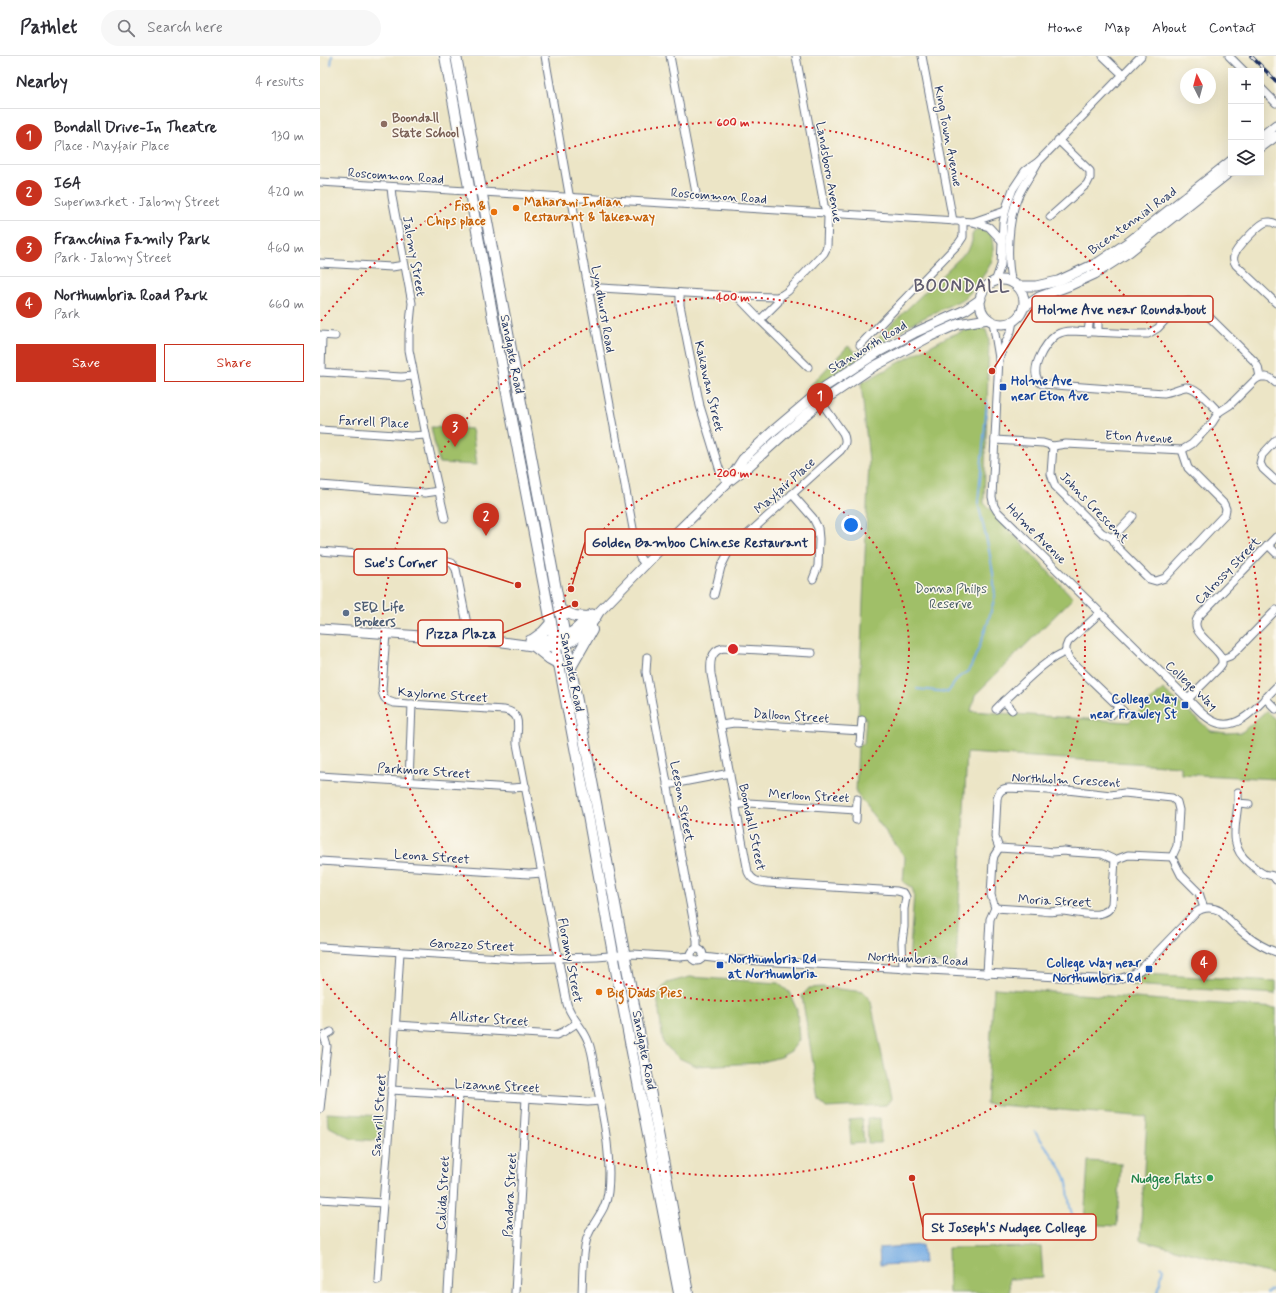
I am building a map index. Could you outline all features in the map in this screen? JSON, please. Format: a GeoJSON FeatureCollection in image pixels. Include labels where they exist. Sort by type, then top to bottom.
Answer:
{"type":"FeatureCollection","features":[{"type":"Feature","properties":{"kind":"highway","name":"Sandgate Road"},"geometry":{"type":"LineString","coordinates":[[444,56],[587,810],[590,833],[619,955],[688,1293]]}},
{"type":"Feature","properties":{"kind":"highway","name":"Sandgate Road"},"geometry":{"type":"LineString","coordinates":[[456,56],[480,192],[571,667],[619,955],[678,1293]]}},
{"type":"Feature","properties":{"kind":"highway"},"geometry":{"type":"LineString","coordinates":[[560,610],[589,620],[592,630],[571,667]]}},
{"type":"Feature","properties":{"kind":"highway"},"geometry":{"type":"LineString","coordinates":[[551,623],[533,643],[550,659],[559,664]]}},
{"type":"Feature","properties":{"kind":"main road"},"geometry":{"type":"LineString","coordinates":[[1264,135],[1276,125]]}},
{"type":"Feature","properties":{"kind":"main road"},"geometry":{"type":"LineString","coordinates":[[1264,146],[1276,136]]}},
{"type":"Feature","properties":{"kind":"main road","name":"Bicentennial Road"},"geometry":{"type":"LineString","coordinates":[[1014,285],[1036,286],[1058,281],[1099,262],[1130,241],[1228,163]]}},
{"type":"Feature","properties":{"kind":"main road","name":"Bicentennial Road"},"geometry":{"type":"LineString","coordinates":[[1023,308],[1039,297],[1095,274],[1114,262],[1129,252],[1228,173]]}},
{"type":"Feature","properties":{"kind":"main road"},"geometry":{"type":"LineString","coordinates":[[1006,281],[1014,285],[1023,296],[1023,308],[1018,318],[1007,324],[1000,324],[991,321],[984,314],[981,307],[981,299],[985,289],[995,282],[1006,281]]}},
{"type":"Feature","properties":{"kind":"main road","name":"Stanworth Road"},"geometry":{"type":"LineString","coordinates":[[728,482],[744,460],[774,430],[815,394],[843,374],[880,351],[914,332],[965,310],[981,299]]}},
{"type":"Feature","properties":{"kind":"main road","name":"Stanworth Road"},"geometry":{"type":"LineString","coordinates":[[320,629],[512,642],[520,645],[576,639],[589,620],[728,482],[749,466],[821,402],[872,367],[931,336],[958,324],[991,321]]}},
{"type":"Feature","properties":{"kind":"street","name":"Lyndhurst Road"},"geometry":{"type":"LineString","coordinates":[[545,56],[570,197],[589,290],[637,550],[640,558],[645,564]]}},
{"type":"Feature","properties":{"kind":"street"},"geometry":{"type":"LineString","coordinates":[[670,56],[696,193],[696,205]]}},
{"type":"Feature","properties":{"kind":"street","name":"Landsboro Avenue"},"geometry":{"type":"LineString","coordinates":[[760,320],[778,302],[780,296],[788,291],[824,253],[828,241],[828,217],[824,206],[796,56]]}},
{"type":"Feature","properties":{"kind":"street","name":"King Town Avenue"},"geometry":{"type":"LineString","coordinates":[[922,56],[953,221]]}},
{"type":"Feature","properties":{"kind":"street"},"geometry":{"type":"LineString","coordinates":[[1103,56],[1123,74]]}},
{"type":"Feature","properties":{"kind":"street"},"geometry":{"type":"LineString","coordinates":[[1014,285],[1009,271],[1009,260],[1012,215],[1018,196],[1038,162],[1141,56]]}},
{"type":"Feature","properties":{"kind":"street"},"geometry":{"type":"LineString","coordinates":[[1229,56],[1241,68]]}},
{"type":"Feature","properties":{"kind":"street"},"geometry":{"type":"LineString","coordinates":[[1264,91],[1276,103]]}},
{"type":"Feature","properties":{"kind":"street"},"geometry":{"type":"LineString","coordinates":[[1050,217],[1087,184],[1090,178],[1090,171],[1058,140]]}},
{"type":"Feature","properties":{"kind":"street"},"geometry":{"type":"LineString","coordinates":[[995,282],[1001,265],[1003,222],[1013,189],[1025,170],[1038,162]]}},
{"type":"Feature","properties":{"kind":"street","name":"Roscommon Road"},"geometry":{"type":"LineString","coordinates":[[320,182],[827,214],[963,221],[973,222],[989,228],[1002,241]]}},
{"type":"Feature","properties":{"kind":"street","name":"Jalomy Street"},"geometry":{"type":"LineString","coordinates":[[391,187],[412,303],[408,339],[414,376],[445,518]]}},
{"type":"Feature","properties":{"kind":"street","name":"Roscommon Road"},"geometry":{"type":"LineString","coordinates":[[973,222],[1005,212]]}},
{"type":"Feature","properties":{"kind":"street","name":"Stanworth Road"},"geometry":{"type":"LineString","coordinates":[[860,345],[961,241],[963,235],[963,221]]}},
{"type":"Feature","properties":{"kind":"street"},"geometry":{"type":"LineString","coordinates":[[1276,224],[1271,222],[1263,223],[1236,250],[1234,260],[1236,265],[1276,303]]}},
{"type":"Feature","properties":{"kind":"street"},"geometry":{"type":"LineString","coordinates":[[320,263],[392,267],[404,265]]}},
{"type":"Feature","properties":{"kind":"street"},"geometry":{"type":"LineString","coordinates":[[589,290],[601,288],[768,298],[780,296]]}},
{"type":"Feature","properties":{"kind":"street","name":"Kakawan Street"},"geometry":{"type":"LineString","coordinates":[[680,293],[680,304],[700,406],[720,471],[728,482]]}},
{"type":"Feature","properties":{"kind":"street"},"geometry":{"type":"LineString","coordinates":[[737,296],[808,367]]}},
{"type":"Feature","properties":{"kind":"street"},"geometry":{"type":"LineString","coordinates":[[1219,412],[1198,392],[1191,388],[1184,388],[1174,392],[1164,393],[1045,385],[1039,383],[1036,375],[1037,361],[1043,350],[1058,334],[1066,331],[1148,334],[1158,328],[1180,304],[1190,301],[1197,304],[1254,361],[1258,367],[1260,377],[1270,378],[1276,383]]}},
{"type":"Feature","properties":{"kind":"street"},"geometry":{"type":"LineString","coordinates":[[1088,332],[1090,317],[1094,315],[1097,316],[1099,320],[1098,332]]}},
{"type":"Feature","properties":{"kind":"street","name":"Holme Avenue"},"geometry":{"type":"LineString","coordinates":[[991,321],[999,358],[992,497],[995,509],[1001,517],[1100,613]]}},
{"type":"Feature","properties":{"kind":"street","name":"Holme Avenue"},"geometry":{"type":"LineString","coordinates":[[999,358],[1011,331],[1013,321]]}},
{"type":"Feature","properties":{"kind":"street"},"geometry":{"type":"LineString","coordinates":[[335,336],[321,336],[320,372],[414,376]]}},
{"type":"Feature","properties":{"kind":"street","name":"Eton Avenue"},"geometry":{"type":"LineString","coordinates":[[995,440],[1043,443],[1053,446],[1066,444],[1182,450],[1192,444],[1212,423],[1219,412],[1230,405],[1260,377]]}},
{"type":"Feature","properties":{"kind":"street","name":"Mayfair Place"},"geometry":{"type":"LineString","coordinates":[[714,595],[721,567],[730,551],[845,445],[843,433],[815,394]]}},
{"type":"Feature","properties":{"kind":"street","name":"Farrell Place"},"geometry":{"type":"LineString","coordinates":[[320,430],[411,436],[426,435]]}},
{"type":"Feature","properties":{"kind":"street"},"geometry":{"type":"LineString","coordinates":[[1276,440],[1262,455],[1260,463],[1276,481]]}},
{"type":"Feature","properties":{"kind":"street","name":"Johns Crescent"},"geometry":{"type":"LineString","coordinates":[[1053,446],[1051,474],[1054,486],[1102,533],[1112,538],[1118,548],[1149,579],[1154,581],[1159,581],[1165,578],[1224,517],[1226,512],[1225,506],[1188,468],[1182,450]]}},
{"type":"Feature","properties":{"kind":"street"},"geometry":{"type":"LineString","coordinates":[[320,485],[425,492],[439,491]]}},
{"type":"Feature","properties":{"kind":"street"},"geometry":{"type":"LineString","coordinates":[[792,494],[813,518],[818,528],[818,566],[813,579]]}},
{"type":"Feature","properties":{"kind":"street"},"geometry":{"type":"LineString","coordinates":[[1112,538],[1133,516]]}},
{"type":"Feature","properties":{"kind":"street","name":"Calrossy Street"},"geometry":{"type":"LineString","coordinates":[[1222,659],[1218,652],[1199,633],[1195,626],[1196,621],[1199,616],[1276,537]]}},
{"type":"Feature","properties":{"kind":"street"},"geometry":{"type":"LineString","coordinates":[[1268,545],[1276,553]]}},
{"type":"Feature","properties":{"kind":"street"},"geometry":{"type":"LineString","coordinates":[[320,551],[451,562],[456,569],[467,624],[466,639]]}},
{"type":"Feature","properties":{"kind":"street"},"geometry":{"type":"LineString","coordinates":[[1188,699],[1219,668],[1222,664],[1222,659],[1235,652],[1276,610]]}},
{"type":"Feature","properties":{"kind":"street"},"geometry":{"type":"LineString","coordinates":[[1100,613],[1068,642],[1066,652],[1070,660],[1126,714]]}},
{"type":"Feature","properties":{"kind":"street","name":"College Way"},"geometry":{"type":"LineString","coordinates":[[1100,613],[1209,719],[1216,722],[1228,724],[1241,720],[1276,687]]}},
{"type":"Feature","properties":{"kind":"street","name":"Kaylorne Street"},"geometry":{"type":"LineString","coordinates":[[386,633],[382,690],[385,699],[392,702],[412,704],[504,710],[511,711],[517,717]]}},
{"type":"Feature","properties":{"kind":"street","name":"Boondall Street"},"geometry":{"type":"LineString","coordinates":[[812,653],[720,648],[715,651],[711,658],[710,667],[748,872],[750,877],[756,881],[767,883],[897,891],[904,893],[906,897],[902,942],[903,969]]}},
{"type":"Feature","properties":{"kind":"street"},"geometry":{"type":"LineString","coordinates":[[996,709],[1050,660],[1059,654],[1066,652]]}},
{"type":"Feature","properties":{"kind":"street","name":"Leeson Street"},"geometry":{"type":"LineString","coordinates":[[647,657],[646,672],[695,928],[697,949]]}},
{"type":"Feature","properties":{"kind":"street"},"geometry":{"type":"LineString","coordinates":[[1265,698],[1276,709]]}},
{"type":"Feature","properties":{"kind":"street"},"geometry":{"type":"LineString","coordinates":[[1004,701],[1012,710]]}},
{"type":"Feature","properties":{"kind":"street"},"geometry":{"type":"LineString","coordinates":[[409,782],[412,704]]}},
{"type":"Feature","properties":{"kind":"street"},"geometry":{"type":"LineString","coordinates":[[1110,716],[1119,707]]}},
{"type":"Feature","properties":{"kind":"street","name":"Floramy Street"},"geometry":{"type":"LineString","coordinates":[[517,717],[517,744],[568,1007],[589,1041],[608,1141],[608,1190],[605,1208],[592,1227],[587,1238],[582,1293]]}},
{"type":"Feature","properties":{"kind":"street"},"geometry":{"type":"LineString","coordinates":[[860,743],[862,720]]}},
{"type":"Feature","properties":{"kind":"street","name":"Dalloon Street"},"geometry":{"type":"LineString","coordinates":[[721,725],[734,723],[861,731]]}},
{"type":"Feature","properties":{"kind":"street"},"geometry":{"type":"LineString","coordinates":[[667,785],[730,773]]}},
{"type":"Feature","properties":{"kind":"street","name":"Parkmore Street"},"geometry":{"type":"LineString","coordinates":[[320,776],[512,788],[526,787]]}},
{"type":"Feature","properties":{"kind":"street","name":"Northholm Crescent"},"geometry":{"type":"LineString","coordinates":[[999,848],[994,834],[998,793],[1002,790],[1009,788],[1048,790],[1056,792],[1067,790],[1112,795],[1126,793],[1132,795],[1167,797],[1174,799],[1178,804],[1177,846],[1172,857]]}},
{"type":"Feature","properties":{"kind":"street"},"geometry":{"type":"LineString","coordinates":[[1238,792],[1235,840],[1237,849],[1241,856],[1261,872],[1275,877]]}},
{"type":"Feature","properties":{"kind":"street","name":"Merloon Street"},"geometry":{"type":"LineString","coordinates":[[856,820],[857,799]]}},
{"type":"Feature","properties":{"kind":"street","name":"Merloon Street"},"geometry":{"type":"LineString","coordinates":[[736,805],[748,803],[856,810]]}},
{"type":"Feature","properties":{"kind":"street"},"geometry":{"type":"LineString","coordinates":[[1238,803],[1249,804]]}},
{"type":"Feature","properties":{"kind":"street"},"geometry":{"type":"LineString","coordinates":[[987,974],[989,922],[995,908],[991,895],[993,861],[999,848],[1052,852],[1064,850],[1071,852],[1102,854],[1115,860],[1128,855],[1172,857],[1181,875],[1199,893],[1204,908],[1214,908],[1220,911],[1252,940],[1276,952]]}},
{"type":"Feature","properties":{"kind":"street","name":"Moria Street"},"geometry":{"type":"LineString","coordinates":[[995,908],[1042,911],[1048,913],[1061,911],[1098,914],[1104,913],[1110,909],[1112,904],[1115,860]]}},
{"type":"Feature","properties":{"kind":"street","name":"Leona Street"},"geometry":{"type":"LineString","coordinates":[[320,861],[542,873]]}},
{"type":"Feature","properties":{"kind":"street","name":"Northumbria Road"},"geometry":{"type":"LineString","coordinates":[[703,957],[728,960],[1110,980],[1120,979],[1140,970],[1195,913],[1204,908]]}},
{"type":"Feature","properties":{"kind":"street","name":"Garozzo Street"},"geometry":{"type":"LineString","coordinates":[[320,947],[519,959],[559,959],[619,955]]}},
{"type":"Feature","properties":{"kind":"street"},"geometry":{"type":"LineString","coordinates":[[697,949],[702,951],[703,957],[701,960],[693,960],[691,956],[692,951],[697,949]]}},
{"type":"Feature","properties":{"kind":"street","name":"Samrill Street"},"geometry":{"type":"LineString","coordinates":[[378,1280],[400,952]]}},
{"type":"Feature","properties":{"kind":"street"},"geometry":{"type":"LineString","coordinates":[[619,955],[691,956]]}},
{"type":"Feature","properties":{"kind":"street","name":"Allister Street"},"geometry":{"type":"LineString","coordinates":[[396,1025],[556,1035],[577,1023]]}},
{"type":"Feature","properties":{"kind":"street"},"geometry":{"type":"LineString","coordinates":[[320,1109],[326,1046],[322,1034],[331,1032]]}},
{"type":"Feature","properties":{"kind":"street","name":"Lizanne Street"},"geometry":{"type":"LineString","coordinates":[[391,1090],[588,1102],[600,1101]]}},
{"type":"Feature","properties":{"kind":"street","name":"Calida Street"},"geometry":{"type":"LineString","coordinates":[[448,1293],[459,1094]]}},
{"type":"Feature","properties":{"kind":"street","name":"Pandora Street"},"geometry":{"type":"LineString","coordinates":[[515,1293],[526,1098]]}},
{"type":"Feature","properties":{"kind":"street"},"geometry":{"type":"LineString","coordinates":[[320,1199],[383,1203]]}},
{"type":"Feature","properties":{"kind":"green space"},"geometry":{"type":"Polygon","coordinates":[[[981,229],[991,235],[993,247],[992,260],[984,275],[965,298],[911,324],[813,389],[809,387],[848,346],[855,352],[865,350],[969,249],[972,241],[972,235],[975,230],[981,229]]]}},
{"type":"Feature","properties":{"kind":"green space","name":"Donna Philps Reserve"},"geometry":{"type":"Polygon","coordinates":[[[980,328],[986,330],[989,339],[984,503],[1073,598],[975,695],[971,711],[1129,722],[1163,689],[1211,731],[1226,733],[1242,732],[1266,711],[1276,720],[1276,779],[1181,774],[1181,766],[967,753],[956,964],[909,961],[914,894],[912,888],[903,882],[905,857],[856,793],[858,744],[864,744],[866,718],[858,718],[869,461],[861,383],[947,337],[966,330],[980,328]]]}},
{"type":"Feature","properties":{"kind":"green space"},"geometry":{"type":"Polygon","coordinates":[[[431,427],[472,429],[477,465],[439,463],[431,427]]]}},
{"type":"Feature","properties":{"kind":"green space"},"geometry":{"type":"Polygon","coordinates":[[[1143,974],[1276,981],[1276,994],[1130,985],[1143,974]]]}},
{"type":"Feature","properties":{"kind":"green space"},"geometry":{"type":"Polygon","coordinates":[[[690,977],[778,983],[789,992],[797,1010],[799,1040],[791,1051],[780,1057],[759,1063],[696,1066],[679,1058],[663,1043],[657,995],[667,983],[690,977]]]}},
{"type":"Feature","properties":{"kind":"green space"},"geometry":{"type":"Polygon","coordinates":[[[822,987],[864,992],[871,1002],[891,1099],[886,1105],[826,1108],[819,1100],[802,996],[809,988],[822,987]]]}},
{"type":"Feature","properties":{"kind":"green space","name":"Nudgee Flats"},"geometry":{"type":"Polygon","coordinates":[[[994,988],[1276,1008],[1276,1274],[1140,1240],[1147,1117],[986,1104],[994,988]]]}},
{"type":"Feature","properties":{"kind":"green space"},"geometry":{"type":"Polygon","coordinates":[[[327,1113],[383,1116],[381,1141],[352,1139],[328,1126],[327,1113]]]}},
{"type":"Feature","properties":{"kind":"green space"},"geometry":{"type":"Polygon","coordinates":[[[880,1118],[881,1143],[868,1143],[867,1119],[880,1118]]]}},
{"type":"Feature","properties":{"kind":"green space"},"geometry":{"type":"Polygon","coordinates":[[[862,1119],[864,1143],[851,1144],[849,1120],[862,1119]]]}},
{"type":"Feature","properties":{"kind":"green space"},"geometry":{"type":"Polygon","coordinates":[[[1088,1161],[1121,1163],[1117,1226],[1084,1224],[1088,1161]]]}},
{"type":"Feature","properties":{"kind":"green space"},"geometry":{"type":"Polygon","coordinates":[[[1041,1247],[1043,1278],[1009,1279],[1010,1293],[949,1293],[948,1248],[1041,1247]]]}},
{"type":"Feature","properties":{"kind":"water"},"geometry":{"type":"Polygon","coordinates":[[[922,1245],[924,1263],[880,1265],[879,1248],[922,1245]]]}},
{"type":"Feature","properties":{"kind":"waterway"},"geometry":{"type":"LineString","coordinates":[[331,65],[332,56]]}},
{"type":"Feature","properties":{"kind":"waterway"},"geometry":{"type":"LineString","coordinates":[[917,689],[948,692],[958,678],[968,671],[978,650],[995,596],[989,550],[978,503],[987,401]]}},
{"type":"Feature","properties":{"kind":"waterway"},"geometry":{"type":"LineString","coordinates":[[1035,1132],[1064,1174],[1071,1211],[1073,1216],[1077,1218]]}},
{"type":"Feature","properties":{"kind":"waterway"},"geometry":{"type":"LineString","coordinates":[[1158,1293],[1163,1268],[1161,1266]]}},
{"type":"Feature","properties":{"kind":"waterway"},"geometry":{"type":"LineString","coordinates":[[1266,1293],[1272,1289]]}},
{"type":"Feature","properties":{"kind":"railway"},"geometry":{"type":"LineString","coordinates":[[1251,56],[1276,81]]}},
{"type":"Feature","properties":{"kind":"place","name":"Boondall State School"},"geometry":{"type":"Point","coordinates":[384,124]}},
{"type":"Feature","properties":{"kind":"place","name":"Maharani Indian Restaurant & Takeaway"},"geometry":{"type":"Point","coordinates":[516,208]}},
{"type":"Feature","properties":{"kind":"place","name":"Fish & Chips place"},"geometry":{"type":"Point","coordinates":[494,212]}},
{"type":"Feature","properties":{"kind":"place","name":"Holme Ave near Roundabout"},"geometry":{"type":"Point","coordinates":[992,371]}},
{"type":"Feature","properties":{"kind":"place","name":"Holme Ave near Eton Ave"},"geometry":{"type":"Point","coordinates":[1003,387]}},
{"type":"Feature","properties":{"kind":"place","name":"Bondall Drive-In Theatre"},"geometry":{"type":"Point","coordinates":[820,416]}},
{"type":"Feature","properties":{"kind":"place","name":"Franchina Family Park"},"geometry":{"type":"Point","coordinates":[455,447]}},
{"type":"Feature","properties":{"kind":"place","name":"IGA"},"geometry":{"type":"Point","coordinates":[486,536]}},
{"type":"Feature","properties":{"kind":"place","name":"Sue's Corner"},"geometry":{"type":"Point","coordinates":[518,585]}},
{"type":"Feature","properties":{"kind":"place","name":"Golden Bamboo Chinese Restaurant"},"geometry":{"type":"Point","coordinates":[571,589]}},
{"type":"Feature","properties":{"kind":"place","name":"Pizza Plaza"},"geometry":{"type":"Point","coordinates":[575,604]}},
{"type":"Feature","properties":{"kind":"place","name":"SEQ Life Brokers"},"geometry":{"type":"Point","coordinates":[346,613]}},
{"type":"Feature","properties":{"kind":"place","name":"College Way near Frawley St"},"geometry":{"type":"Point","coordinates":[1185,705]}},
{"type":"Feature","properties":{"kind":"place","name":"Northumbria Rd at Northumbria"},"geometry":{"type":"Point","coordinates":[720,965]}},
{"type":"Feature","properties":{"kind":"place","name":"College Way near Northumbria Rd"},"geometry":{"type":"Point","coordinates":[1149,969]}},
{"type":"Feature","properties":{"kind":"place","name":"Northumbria Road Park"},"geometry":{"type":"Point","coordinates":[1204,983]}},
{"type":"Feature","properties":{"kind":"place","name":"Big Dads Pies"},"geometry":{"type":"Point","coordinates":[599,992]}},
{"type":"Feature","properties":{"kind":"place","name":"St Joseph's Nudgee College"},"geometry":{"type":"Point","coordinates":[912,1178]}},
{"type":"Feature","properties":{"kind":"place","name":"Nudgee Flats"},"geometry":{"type":"Point","coordinates":[1210,1178]}},
{"type":"Feature","properties":{"kind":"district","name":"BOONDALL"},"geometry":{"type":"Point","coordinates":[962,285]}}]}
